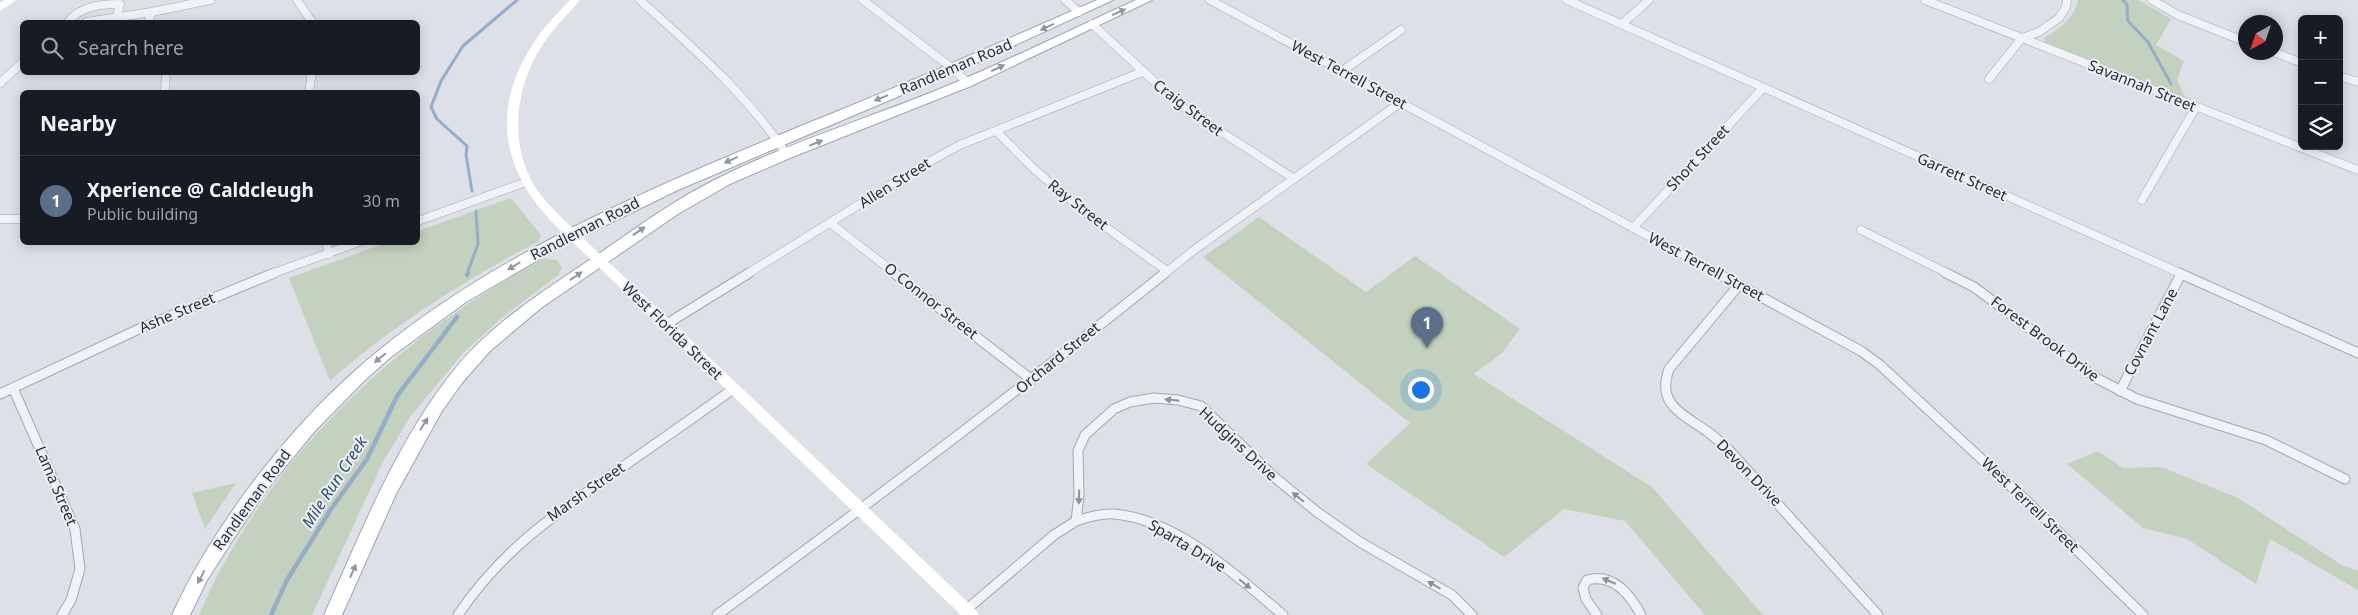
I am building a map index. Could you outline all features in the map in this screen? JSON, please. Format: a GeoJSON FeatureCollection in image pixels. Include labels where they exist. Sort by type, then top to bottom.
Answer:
{"type":"FeatureCollection","features":[{"type":"Feature","properties":{"kind":"main road"},"geometry":{"type":"LineString","coordinates":[[0,8],[11,0]]}},
{"type":"Feature","properties":{"kind":"main road","name":"West Florida Street"},"geometry":{"type":"LineString","coordinates":[[575,0],[535,48],[524,69],[514,98],[512,132],[520,168],[526,182],[550,212],[665,325],[968,613]]}},
{"type":"Feature","properties":{"kind":"main road","name":"Randleman Road"},"geometry":{"type":"LineString","coordinates":[[181,615],[213,553],[264,479],[310,425],[346,388],[442,310],[531,256],[665,189],[778,139],[953,68],[1107,0]]}},
{"type":"Feature","properties":{"kind":"main road","name":"Randleman Road"},"geometry":{"type":"LineString","coordinates":[[333,615],[409,448],[457,376],[494,338],[538,302],[636,233],[679,206],[724,182],[968,83],[1146,0]]}},
{"type":"Feature","properties":{"kind":"street"},"geometry":{"type":"LineString","coordinates":[[97,20],[152,12],[210,0]]}},
{"type":"Feature","properties":{"kind":"street"},"geometry":{"type":"LineString","coordinates":[[297,0],[311,20]]}},
{"type":"Feature","properties":{"kind":"street"},"geometry":{"type":"LineString","coordinates":[[640,0],[721,74],[761,115],[787,155]]}},
{"type":"Feature","properties":{"kind":"street"},"geometry":{"type":"LineString","coordinates":[[863,0],[953,68],[968,83]]}},
{"type":"Feature","properties":{"kind":"street"},"geometry":{"type":"LineString","coordinates":[[1065,0],[1079,12]]}},
{"type":"Feature","properties":{"kind":"street","name":"West Terrell Street"},"geometry":{"type":"LineString","coordinates":[[1210,0],[1840,339],[1880,365],[2029,503],[2144,615]]}},
{"type":"Feature","properties":{"kind":"street","name":"Garrett Street"},"geometry":{"type":"LineString","coordinates":[[1567,0],[2358,353]]}},
{"type":"Feature","properties":{"kind":"street"},"geometry":{"type":"LineString","coordinates":[[1622,24],[1649,0]]}},
{"type":"Feature","properties":{"kind":"street","name":"Savannah Street"},"geometry":{"type":"LineString","coordinates":[[1925,0],[2358,170]]}},
{"type":"Feature","properties":{"kind":"street"},"geometry":{"type":"LineString","coordinates":[[1989,79],[2022,38],[2039,32],[2059,18],[2066,7],[2067,0]]}},
{"type":"Feature","properties":{"kind":"street"},"geometry":{"type":"LineString","coordinates":[[2152,0],[2178,15],[2238,39]]}},
{"type":"Feature","properties":{"kind":"street"},"geometry":{"type":"LineString","coordinates":[[70,20],[75,14],[89,8],[114,4],[120,4],[118,16]]}},
{"type":"Feature","properties":{"kind":"street"},"geometry":{"type":"LineString","coordinates":[[149,20],[152,12]]}},
{"type":"Feature","properties":{"kind":"street","name":"Craig Street"},"geometry":{"type":"LineString","coordinates":[[1092,24],[1142,72],[1182,106],[1293,178]]}},
{"type":"Feature","properties":{"kind":"street"},"geometry":{"type":"LineString","coordinates":[[1342,71],[1401,30]]}},
{"type":"Feature","properties":{"kind":"street"},"geometry":{"type":"LineString","coordinates":[[2283,56],[2298,61]]}},
{"type":"Feature","properties":{"kind":"street"},"geometry":{"type":"LineString","coordinates":[[0,83],[20,66]]}},
{"type":"Feature","properties":{"kind":"street","name":"Allen Street"},"geometry":{"type":"LineString","coordinates":[[665,325],[923,165],[960,145],[1142,72]]}},
{"type":"Feature","properties":{"kind":"street"},"geometry":{"type":"LineString","coordinates":[[165,90],[166,75]]}},
{"type":"Feature","properties":{"kind":"street"},"geometry":{"type":"LineString","coordinates":[[309,90],[312,75]]}},
{"type":"Feature","properties":{"kind":"street"},"geometry":{"type":"LineString","coordinates":[[2343,77],[2358,82]]}},
{"type":"Feature","properties":{"kind":"street","name":"Short Street"},"geometry":{"type":"LineString","coordinates":[[1634,228],[1763,88]]}},
{"type":"Feature","properties":{"kind":"street","name":"Orchard Street"},"geometry":{"type":"LineString","coordinates":[[717,615],[861,510],[1032,380],[1167,271],[1400,102]]}},
{"type":"Feature","properties":{"kind":"street"},"geometry":{"type":"LineString","coordinates":[[2142,200],[2196,107]]}},
{"type":"Feature","properties":{"kind":"street","name":"Ray Street"},"geometry":{"type":"LineString","coordinates":[[996,131],[1034,169],[1086,213],[1167,271]]}},
{"type":"Feature","properties":{"kind":"street"},"geometry":{"type":"LineString","coordinates":[[420,220],[526,182]]}},
{"type":"Feature","properties":{"kind":"street"},"geometry":{"type":"LineString","coordinates":[[0,219],[20,219]]}},
{"type":"Feature","properties":{"kind":"street","name":"O Connor Street"},"geometry":{"type":"LineString","coordinates":[[830,223],[1032,380]]}},
{"type":"Feature","properties":{"kind":"street","name":"Forest Brook Drive"},"geometry":{"type":"LineString","coordinates":[[1861,230],[1974,287],[1993,299],[2080,368],[2120,391],[2136,399],[2266,440],[2345,479]]}},
{"type":"Feature","properties":{"kind":"street"},"geometry":{"type":"LineString","coordinates":[[327,245],[329,254]]}},
{"type":"Feature","properties":{"kind":"street","name":"Ashe Street"},"geometry":{"type":"LineString","coordinates":[[0,394],[139,329],[266,276],[352,245]]}},
{"type":"Feature","properties":{"kind":"street","name":"Covnant Lane"},"geometry":{"type":"LineString","coordinates":[[2120,391],[2181,274]]}},
{"type":"Feature","properties":{"kind":"street","name":"Devon Drive"},"geometry":{"type":"LineString","coordinates":[[1739,285],[1669,369],[1665,378],[1666,394],[1676,411],[1709,433],[1729,450],[1878,615]]}},
{"type":"Feature","properties":{"kind":"street","name":"Lama Street"},"geometry":{"type":"LineString","coordinates":[[13,388],[75,529],[80,569],[71,600],[62,615]]}},
{"type":"Feature","properties":{"kind":"street","name":"Marsh Street"},"geometry":{"type":"LineString","coordinates":[[458,615],[467,600],[497,563],[532,530],[733,389]]}},
{"type":"Feature","properties":{"kind":"street","name":"Hudgins Drive"},"geometry":{"type":"LineString","coordinates":[[1076,520],[1079,496],[1078,451],[1086,435],[1114,409],[1130,402],[1154,398],[1178,400],[1201,406],[1273,476],[1317,512],[1360,542],[1452,595],[1472,615]]}},
{"type":"Feature","properties":{"kind":"street","name":"Sparta Drive"},"geometry":{"type":"LineString","coordinates":[[1076,520],[1114,514],[1138,518],[1169,532],[1228,570],[1283,615]]}},
{"type":"Feature","properties":{"kind":"street"},"geometry":{"type":"LineString","coordinates":[[968,613],[1054,535],[1076,520]]}},
{"type":"Feature","properties":{"kind":"street"},"geometry":{"type":"LineString","coordinates":[[1597,615],[1585,600],[1582,591],[1584,584],[1590,578],[1598,577],[1609,579],[1618,585],[1634,601],[1641,615]]}},
{"type":"Feature","properties":{"kind":"green space"},"geometry":{"type":"Polygon","coordinates":[[[2078,0],[2139,0],[2171,19],[2156,45],[2184,61],[2177,80],[2186,99],[2045,42],[2044,38],[2061,27],[2070,18],[2078,0]]]}},
{"type":"Feature","properties":{"kind":"green space"},"geometry":{"type":"Polygon","coordinates":[[[511,198],[541,235],[539,241],[484,271],[404,322],[330,381],[289,278],[380,245],[420,245],[420,230],[511,198]]]}},
{"type":"Feature","properties":{"kind":"green space"},"geometry":{"type":"Polygon","coordinates":[[[1259,217],[1366,292],[1415,256],[1520,329],[1502,353],[1474,374],[1652,487],[1763,615],[1705,615],[1625,521],[1564,509],[1504,557],[1366,464],[1410,423],[1203,257],[1259,217]]]}},
{"type":"Feature","properties":{"kind":"green space"},"geometry":{"type":"Polygon","coordinates":[[[545,258],[557,260],[562,267],[558,275],[503,317],[463,353],[410,417],[383,462],[312,615],[199,615],[227,558],[260,505],[299,454],[342,408],[388,364],[438,325],[491,289],[545,258]]]}},
{"type":"Feature","properties":{"kind":"green space"},"geometry":{"type":"Polygon","coordinates":[[[2098,451],[2123,468],[2161,467],[2238,498],[2342,565],[2358,571],[2358,590],[2270,539],[2256,584],[2187,539],[2143,528],[2067,464],[2098,451]]]}},
{"type":"Feature","properties":{"kind":"green space"},"geometry":{"type":"Polygon","coordinates":[[[236,483],[205,529],[192,493],[236,483]]]}},
{"type":"Feature","properties":{"kind":"waterway","name":"Mile Run Creek"},"geometry":{"type":"LineString","coordinates":[[472,191],[466,155],[467,146],[437,119],[431,107],[441,81],[463,46],[517,0]]}},
{"type":"Feature","properties":{"kind":"waterway"},"geometry":{"type":"LineString","coordinates":[[2123,0],[2127,5],[2128,21],[2148,42],[2171,84]]}},
{"type":"Feature","properties":{"kind":"waterway","name":"Mile Run Creek"},"geometry":{"type":"LineString","coordinates":[[467,274],[478,244],[476,211]]}},
{"type":"Feature","properties":{"kind":"waterway","name":"Mile Run Creek"},"geometry":{"type":"LineString","coordinates":[[271,615],[287,580],[331,509],[367,459],[397,396],[457,317]]}},
{"type":"Feature","properties":{"kind":"place","name":"Xperience @ Caldcleugh"},"geometry":{"type":"Point","coordinates":[1427,348]}}]}
